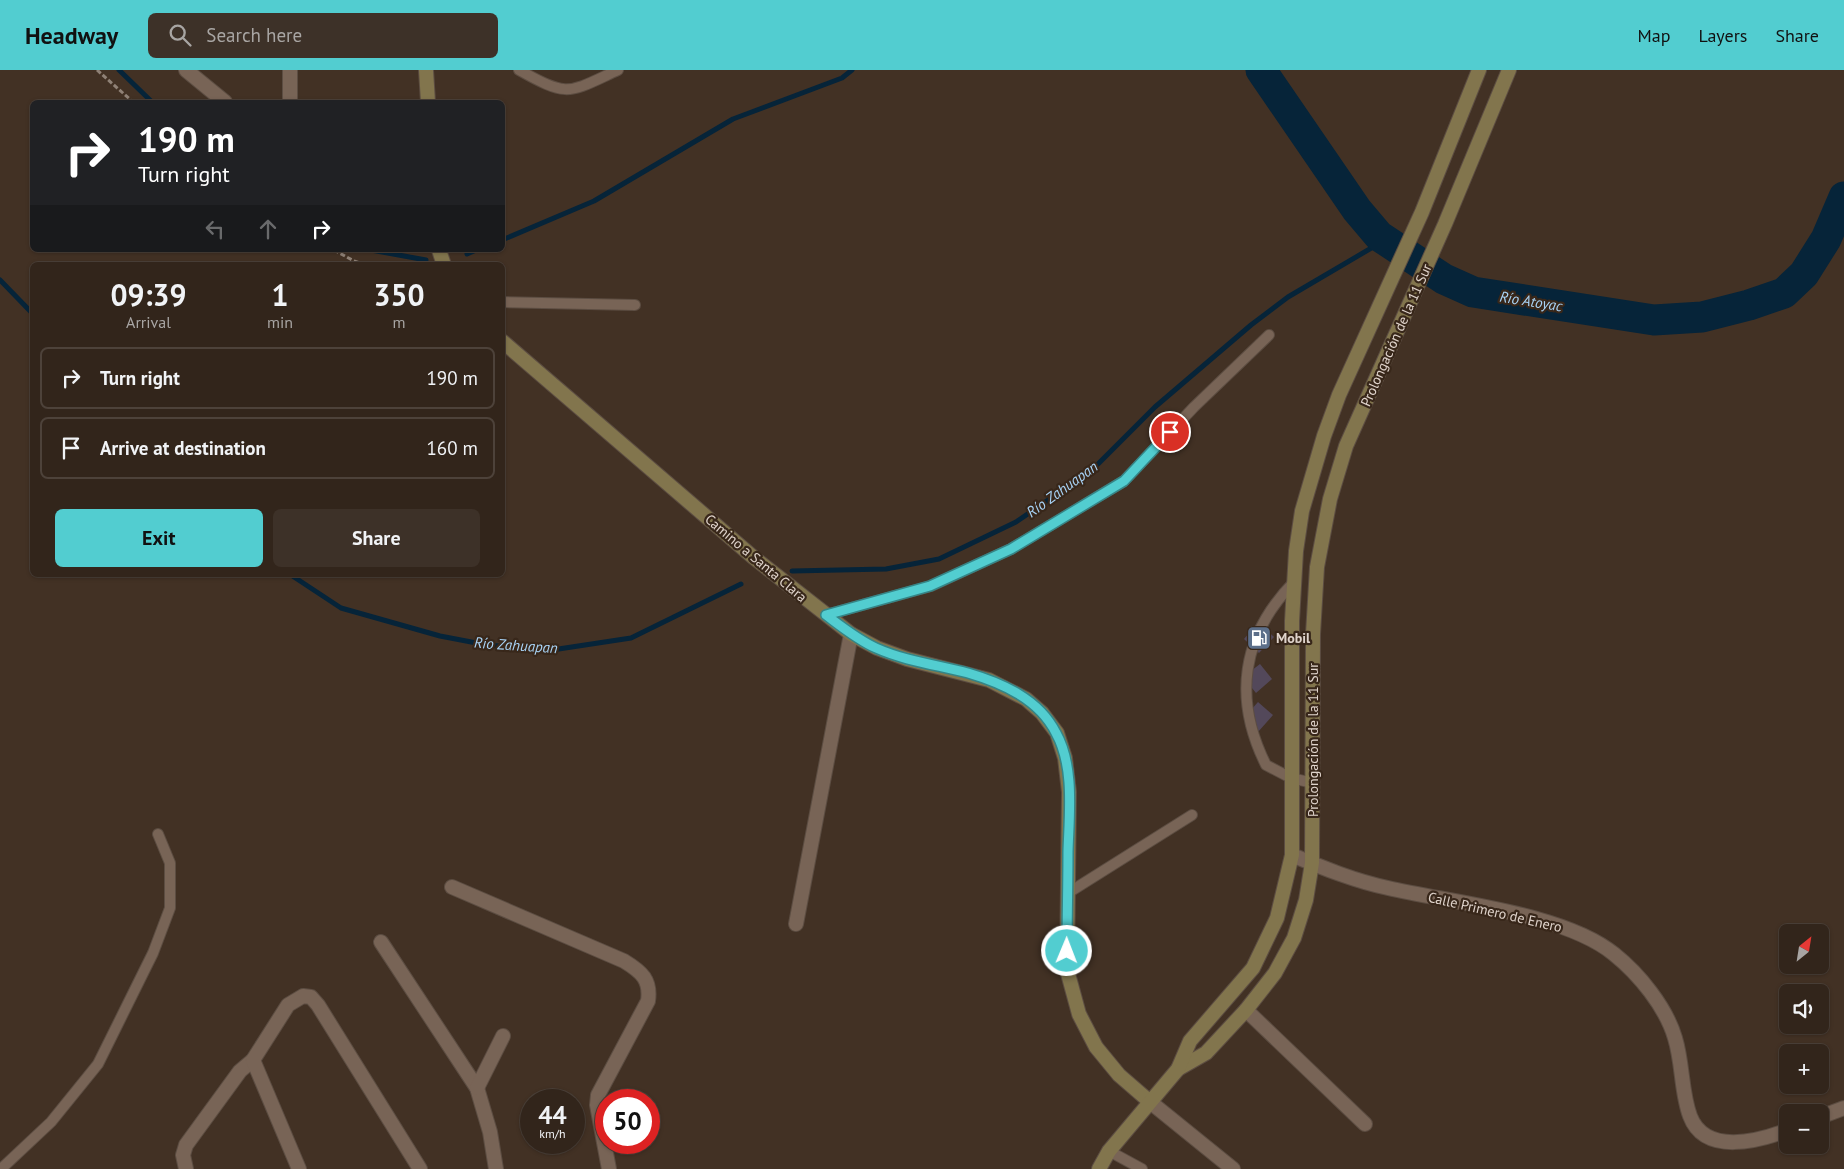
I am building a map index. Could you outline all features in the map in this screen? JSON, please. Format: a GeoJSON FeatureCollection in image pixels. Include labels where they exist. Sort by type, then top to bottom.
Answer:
{"type":"FeatureCollection","features":[{"type":"Feature","properties":{"kind":"main road"},"geometry":{"type":"LineString","coordinates":[[426,70],[428,100]]}},
{"type":"Feature","properties":{"kind":"main road","name":"Prolongación de la 11 Sur"},"geometry":{"type":"LineString","coordinates":[[1178,1069],[1190,1042],[1231,996],[1261,954],[1278,918],[1292,855],[1290,778],[1294,582],[1296,551],[1306,493],[1336,403],[1422,212],[1479,70]]}},
{"type":"Feature","properties":{"kind":"main road","name":"Prolongación de la 11 Sur"},"geometry":{"type":"LineString","coordinates":[[1099,1169],[1109,1150],[1178,1069],[1206,1053],[1246,1010],[1274,974],[1294,938],[1306,900],[1312,864],[1314,615],[1317,567],[1330,499],[1346,446],[1395,339],[1509,70]]}},
{"type":"Feature","properties":{"kind":"main road","name":"Camino a Santa Clara"},"geometry":{"type":"LineString","coordinates":[[505,344],[753,557],[851,634],[877,648],[989,680],[1026,699],[1042,713],[1057,733],[1065,758],[1069,792],[1067,970],[1079,1014],[1096,1047],[1119,1074],[1149,1101]]}},
{"type":"Feature","properties":{"kind":"main road"},"geometry":{"type":"LineString","coordinates":[[1306,493],[1330,499]]}},
{"type":"Feature","properties":{"kind":"street"},"geometry":{"type":"LineString","coordinates":[[186,70],[223,100]]}},
{"type":"Feature","properties":{"kind":"street"},"geometry":{"type":"LineString","coordinates":[[290,70],[290,100]]}},
{"type":"Feature","properties":{"kind":"street"},"geometry":{"type":"LineString","coordinates":[[796,924],[851,634]]}},
{"type":"Feature","properties":{"kind":"street","name":"Calle Primero de Enero"},"geometry":{"type":"LineString","coordinates":[[1292,855],[1312,864],[1386,888],[1556,924],[1589,937],[1614,954],[1641,981],[1662,1010],[1675,1037],[1691,1118],[1703,1132],[1716,1139],[1732,1143],[1750,1142],[1779,1133]]}},
{"type":"Feature","properties":{"kind":"street"},"geometry":{"type":"LineString","coordinates":[[452,887],[624,961],[646,978],[650,990],[648,1001],[598,1095],[597,1105],[609,1169]]}},
{"type":"Feature","properties":{"kind":"street"},"geometry":{"type":"LineString","coordinates":[[381,942],[477,1088],[490,1132],[496,1169]]}},
{"type":"Feature","properties":{"kind":"street"},"geometry":{"type":"LineString","coordinates":[[186,1169],[183,1155],[186,1145],[240,1071],[253,1060],[288,1005],[303,996],[311,998],[318,1005],[420,1169]]}},
{"type":"Feature","properties":{"kind":"street"},"geometry":{"type":"LineString","coordinates":[[1246,1010],[1365,1124]]}},
{"type":"Feature","properties":{"kind":"street"},"geometry":{"type":"LineString","coordinates":[[477,1088],[503,1036]]}},
{"type":"Feature","properties":{"kind":"street"},"geometry":{"type":"LineString","coordinates":[[253,1060],[299,1169]]}},
{"type":"Feature","properties":{"kind":"street"},"geometry":{"type":"LineString","coordinates":[[1149,1101],[1233,1169]]}},
{"type":"Feature","properties":{"kind":"street"},"geometry":{"type":"LineString","coordinates":[[1829,1114],[1844,1108]]}},
{"type":"Feature","properties":{"kind":"street"},"geometry":{"type":"LineString","coordinates":[[1093,1169],[1109,1150]]}},
{"type":"Feature","properties":{"kind":"lane"},"geometry":{"type":"LineString","coordinates":[[519,70],[545,85],[562,90],[576,89],[618,70]]}},
{"type":"Feature","properties":{"kind":"lane"},"geometry":{"type":"LineString","coordinates":[[505,302],[636,305]]}},
{"type":"Feature","properties":{"kind":"lane"},"geometry":{"type":"LineString","coordinates":[[826,615],[930,586],[1011,549],[1124,481],[1194,407],[1270,334]]}},
{"type":"Feature","properties":{"kind":"lane"},"geometry":{"type":"LineString","coordinates":[[1294,582],[1271,608],[1255,638],[1248,663],[1246,689],[1250,729],[1266,765],[1290,778],[1313,783]]}},
{"type":"Feature","properties":{"kind":"lane"},"geometry":{"type":"LineString","coordinates":[[1068,893],[1192,814]]}},
{"type":"Feature","properties":{"kind":"lane"},"geometry":{"type":"LineString","coordinates":[[1,1169],[51,1122],[98,1064],[153,953],[170,908],[170,863],[158,834]]}},
{"type":"Feature","properties":{"kind":"lane"},"geometry":{"type":"LineString","coordinates":[[1109,1150],[1142,1169]]}},
{"type":"Feature","properties":{"kind":"path"},"geometry":{"type":"LineString","coordinates":[[97,70],[131,100]]}},
{"type":"Feature","properties":{"kind":"path"},"geometry":{"type":"LineString","coordinates":[[338,252],[360,262]]}},
{"type":"Feature","properties":{"kind":"building","name":"Mobil"},"geometry":{"type":"Polygon","coordinates":[[[1258,622],[1274,637],[1259,653],[1244,639],[1258,622]]]}},
{"type":"Feature","properties":{"kind":"building","name":"Mobil"},"geometry":{"type":"Polygon","coordinates":[[[1260,664],[1272,679],[1256,693],[1243,677],[1260,664]]]}},
{"type":"Feature","properties":{"kind":"building"},"geometry":{"type":"Polygon","coordinates":[[[1258,702],[1273,715],[1258,732],[1244,718],[1258,702]]]}},
{"type":"Feature","properties":{"kind":"waterway"},"geometry":{"type":"LineString","coordinates":[[119,70],[150,100]]}},
{"type":"Feature","properties":{"kind":"waterway"},"geometry":{"type":"LineString","coordinates":[[505,239],[594,201],[733,119],[842,78],[852,70]]}},
{"type":"Feature","properties":{"kind":"waterway","name":"Río Atoyac"},"geometry":{"type":"LineString","coordinates":[[1261,70],[1357,210],[1379,236],[1444,279],[1473,292],[1654,320],[1702,317],[1749,305],[1784,293],[1804,274],[1826,239],[1844,197]]}},
{"type":"Feature","properties":{"kind":"waterway","name":"Río Zahuapan"},"geometry":{"type":"LineString","coordinates":[[792,571],[886,569],[939,559],[1016,522],[1092,470],[1155,407],[1251,325],[1288,297],[1385,240]]}},
{"type":"Feature","properties":{"kind":"waterway"},"geometry":{"type":"LineString","coordinates":[[382,252],[426,260]]}},
{"type":"Feature","properties":{"kind":"waterway"},"geometry":{"type":"LineString","coordinates":[[467,254],[472,252]]}},
{"type":"Feature","properties":{"kind":"waterway","name":"Río Zahuapan"},"geometry":{"type":"LineString","coordinates":[[0,280],[30,311]]}},
{"type":"Feature","properties":{"kind":"waterway","name":"Río Zahuapan"},"geometry":{"type":"LineString","coordinates":[[294,577],[341,608],[440,636],[487,645],[552,650],[631,638],[741,584]]}},
{"type":"Feature","properties":{"kind":"place","name":"Mobil"},"geometry":{"type":"Point","coordinates":[1259,638]}},
{"type":"Feature","properties":{"kind":"route"},"geometry":{"type":"LineString","coordinates":[[1067,951],[1069,792],[1065,758],[1057,733],[1042,713],[1026,699],[1008,688],[989,680],[877,648],[851,634],[826,615],[930,586],[1011,549],[1124,481],[1170,432]]}}]}
